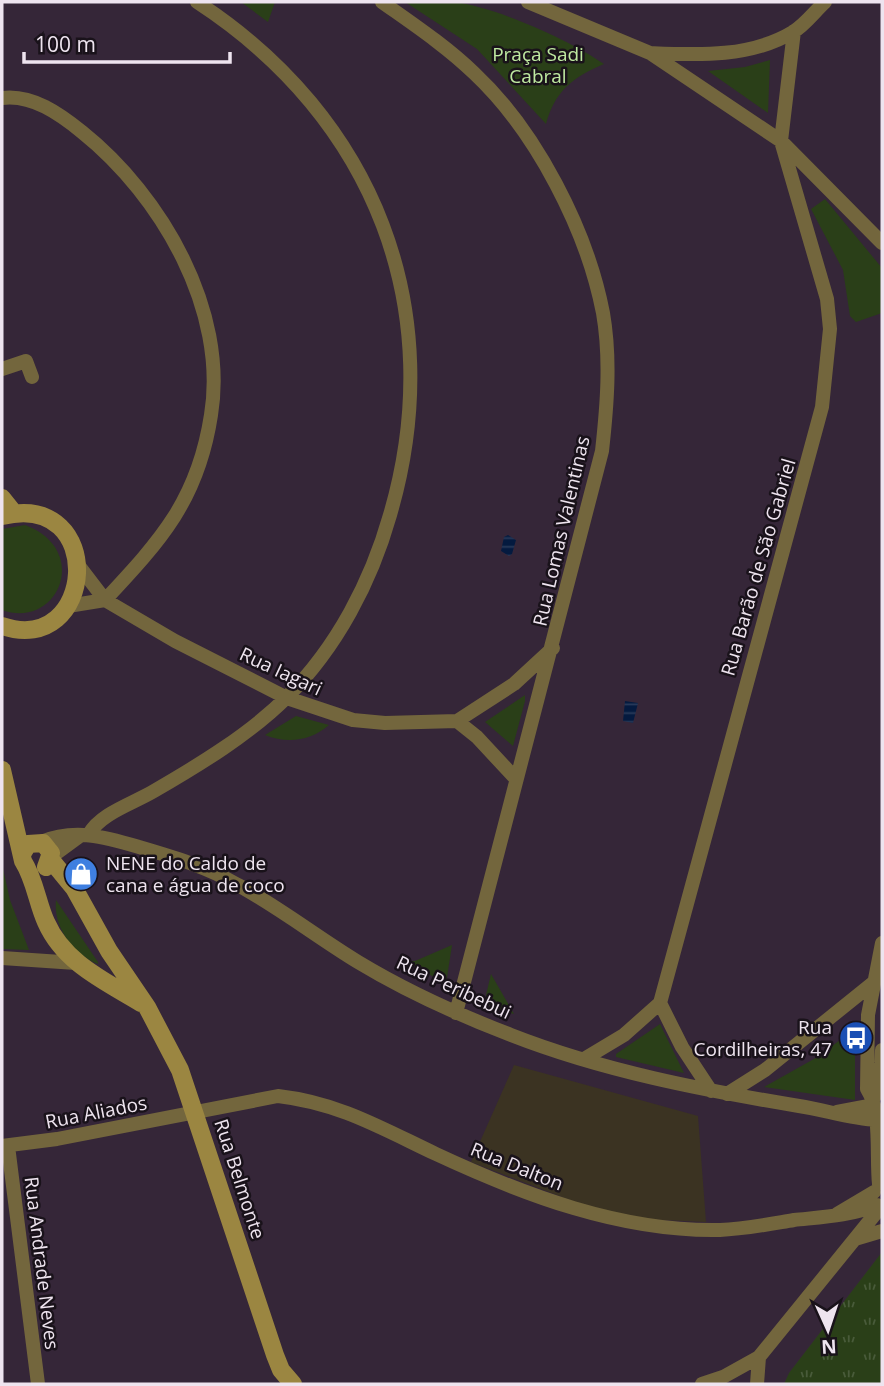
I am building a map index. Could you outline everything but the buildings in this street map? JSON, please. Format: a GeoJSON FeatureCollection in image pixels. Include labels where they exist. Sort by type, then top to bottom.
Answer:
{"type":"FeatureCollection","features":[{"type":"Feature","properties":{"kind":"main road"},"geometry":{"type":"LineString","coordinates":[[2,498],[8,515],[28,513],[52,522],[71,541],[79,566],[78,587],[59,616],[34,628],[2,626]]}},
{"type":"Feature","properties":{"kind":"main road","name":"Rua Belmonte"},"geometry":{"type":"LineString","coordinates":[[2,770],[38,899],[57,942],[80,966],[146,1007]]}},
{"type":"Feature","properties":{"kind":"main road","name":"Rua Belmonte"},"geometry":{"type":"LineString","coordinates":[[10,806],[74,888],[109,951],[146,1007],[180,1070],[196,1111],[280,1377],[293,1384]]}},
{"type":"Feature","properties":{"kind":"main road"},"geometry":{"type":"LineString","coordinates":[[28,844],[46,853],[39,870],[26,861],[28,844]]}},
{"type":"Feature","properties":{"kind":"main road"},"geometry":{"type":"LineString","coordinates":[[38,899],[44,888],[51,884],[59,883],[74,888]]}},
{"type":"Feature","properties":{"kind":"main road"},"geometry":{"type":"LineString","coordinates":[[80,966],[103,964],[109,951]]}},
{"type":"Feature","properties":{"kind":"street"},"geometry":{"type":"LineString","coordinates":[[46,853],[85,835],[99,821],[206,758],[286,698],[345,621],[366,584],[385,534],[402,475],[410,422],[408,323],[395,260],[375,205],[348,154],[318,108],[264,51],[197,2]]}},
{"type":"Feature","properties":{"kind":"street","name":"Rua Lomas Valentinas"},"geometry":{"type":"LineString","coordinates":[[382,2],[475,74],[507,110],[542,160],[563,199],[593,275],[603,314],[607,361],[602,451],[553,648],[516,779],[456,1013]]}},
{"type":"Feature","properties":{"kind":"street"},"geometry":{"type":"LineString","coordinates":[[528,2],[649,53],[781,141],[882,243]]}},
{"type":"Feature","properties":{"kind":"street"},"geometry":{"type":"LineString","coordinates":[[649,53],[729,53],[756,47],[794,31],[825,2]]}},
{"type":"Feature","properties":{"kind":"street"},"geometry":{"type":"LineString","coordinates":[[781,141],[794,31]]}},
{"type":"Feature","properties":{"kind":"street"},"geometry":{"type":"LineString","coordinates":[[2,98],[33,102],[62,116],[96,144],[129,178],[173,242],[196,292],[209,341],[214,387],[206,444],[189,492],[171,527],[105,600],[68,606]]}},
{"type":"Feature","properties":{"kind":"street","name":"Rua Barão de São Gabriel"},"geometry":{"type":"LineString","coordinates":[[660,1003],[819,418],[827,379],[827,299],[781,141]]}},
{"type":"Feature","properties":{"kind":"street"},"geometry":{"type":"LineString","coordinates":[[2,369],[26,361],[32,377]]}},
{"type":"Feature","properties":{"kind":"street","name":"Rua Iagari"},"geometry":{"type":"LineString","coordinates":[[79,566],[105,600],[176,641],[286,698],[353,720],[385,723],[457,721]]}},
{"type":"Feature","properties":{"kind":"street"},"geometry":{"type":"LineString","coordinates":[[516,779],[477,737],[457,721],[514,684],[553,648]]}},
{"type":"Feature","properties":{"kind":"street","name":"Rua Peribebui"},"geometry":{"type":"LineString","coordinates":[[85,835],[184,860],[236,884],[359,963],[456,1013],[584,1059],[711,1091],[836,1112],[879,1127]]}},
{"type":"Feature","properties":{"kind":"street"},"geometry":{"type":"LineString","coordinates":[[702,1384],[723,1377],[759,1357],[855,1239],[879,1197],[875,1144],[879,1127],[874,1102],[867,1089],[868,1015],[882,943]]}},
{"type":"Feature","properties":{"kind":"street"},"geometry":{"type":"LineString","coordinates":[[2,958],[80,966]]}},
{"type":"Feature","properties":{"kind":"street"},"geometry":{"type":"LineString","coordinates":[[727,1094],[765,1070],[873,983]]}},
{"type":"Feature","properties":{"kind":"street"},"geometry":{"type":"LineString","coordinates":[[584,1059],[624,1035],[660,1003],[682,1047],[711,1091]]}},
{"type":"Feature","properties":{"kind":"street"},"geometry":{"type":"LineString","coordinates":[[844,1008],[868,1015]]}},
{"type":"Feature","properties":{"kind":"street"},"geometry":{"type":"LineString","coordinates":[[874,1102],[880,1088],[882,1050]]}},
{"type":"Feature","properties":{"kind":"street","name":"Rua Dalton"},"geometry":{"type":"LineString","coordinates":[[196,1111],[278,1096],[312,1100],[345,1110],[436,1154],[546,1200],[614,1219],[666,1227],[721,1230],[836,1215],[855,1200],[879,1197]]}},
{"type":"Feature","properties":{"kind":"street","name":"Rua Peribebui"},"geometry":{"type":"LineString","coordinates":[[836,1112],[874,1102]]}},
{"type":"Feature","properties":{"kind":"street","name":"Rua Aliados"},"geometry":{"type":"LineString","coordinates":[[5,1146],[196,1111]]}},
{"type":"Feature","properties":{"kind":"street","name":"Rua Andrade Neves"},"geometry":{"type":"LineString","coordinates":[[5,1146],[38,1384]]}},
{"type":"Feature","properties":{"kind":"street"},"geometry":{"type":"LineString","coordinates":[[855,1239],[882,1231]]}},
{"type":"Feature","properties":{"kind":"street"},"geometry":{"type":"LineString","coordinates":[[757,1384],[759,1357]]}},
{"type":"Feature","properties":{"kind":"shaded area"},"geometry":{"type":"Polygon","coordinates":[[[514,1065],[698,1116],[706,1222],[639,1219],[575,1202],[471,1162],[514,1065]]]}},
{"type":"Feature","properties":{"kind":"green space"},"geometry":{"type":"Polygon","coordinates":[[[241,2],[275,2],[268,22],[241,2]]]}},
{"type":"Feature","properties":{"kind":"green space","name":"Praça Sadi Cabral"},"geometry":{"type":"Polygon","coordinates":[[[405,2],[454,2],[490,10],[553,35],[604,64],[583,74],[567,86],[554,103],[546,124],[477,49],[405,2]]]}},
{"type":"Feature","properties":{"kind":"green space"},"geometry":{"type":"Polygon","coordinates":[[[770,60],[768,113],[708,71],[745,67],[770,60]]]}},
{"type":"Feature","properties":{"kind":"green space"},"geometry":{"type":"Polygon","coordinates":[[[825,199],[882,268],[882,313],[856,322],[850,316],[843,270],[811,209],[825,199]]]}},
{"type":"Feature","properties":{"kind":"green space"},"geometry":{"type":"Polygon","coordinates":[[[25,525],[46,537],[58,552],[62,568],[60,584],[52,598],[39,609],[22,613],[2,610],[2,529],[25,525]]]}},
{"type":"Feature","properties":{"kind":"green space"},"geometry":{"type":"Polygon","coordinates":[[[525,695],[525,701],[513,746],[485,722],[525,695]]]}},
{"type":"Feature","properties":{"kind":"green space"},"geometry":{"type":"Polygon","coordinates":[[[296,716],[329,725],[307,738],[290,740],[265,735],[296,716]]]}},
{"type":"Feature","properties":{"kind":"green space"},"geometry":{"type":"Polygon","coordinates":[[[2,864],[10,900],[29,950],[2,949],[2,864]]]}},
{"type":"Feature","properties":{"kind":"green space"},"geometry":{"type":"Polygon","coordinates":[[[56,900],[98,964],[80,954],[66,938],[58,920],[56,900]]]}},
{"type":"Feature","properties":{"kind":"green space"},"geometry":{"type":"Polygon","coordinates":[[[452,945],[446,984],[406,961],[415,961],[452,945]]]}},
{"type":"Feature","properties":{"kind":"green space"},"geometry":{"type":"Polygon","coordinates":[[[491,974],[514,1014],[490,1007],[486,995],[491,974]]]}},
{"type":"Feature","properties":{"kind":"green space"},"geometry":{"type":"Polygon","coordinates":[[[660,1024],[684,1073],[616,1057],[616,1054],[660,1024]]]}},
{"type":"Feature","properties":{"kind":"green space"},"geometry":{"type":"Polygon","coordinates":[[[855,1028],[855,1100],[764,1087],[821,1055],[855,1028]]]}},
{"type":"Feature","properties":{"kind":"green space"},"geometry":{"type":"Polygon","coordinates":[[[882,1252],[882,1384],[784,1384],[789,1373],[882,1252]]]}},
{"type":"Feature","properties":{"kind":"water"},"geometry":{"type":"Polygon","coordinates":[[[508,535],[516,540],[509,556],[501,551],[504,537],[508,535]]]}},
{"type":"Feature","properties":{"kind":"water"},"geometry":{"type":"Polygon","coordinates":[[[625,701],[638,703],[633,723],[623,721],[625,701]]]}},
{"type":"Feature","properties":{"kind":"place","name":"NENE do Caldo de cana e água de coco"},"geometry":{"type":"Point","coordinates":[81,874]}},
{"type":"Feature","properties":{"kind":"place","name":"Rua Cordilheiras, 47"},"geometry":{"type":"Point","coordinates":[856,1038]}}]}
